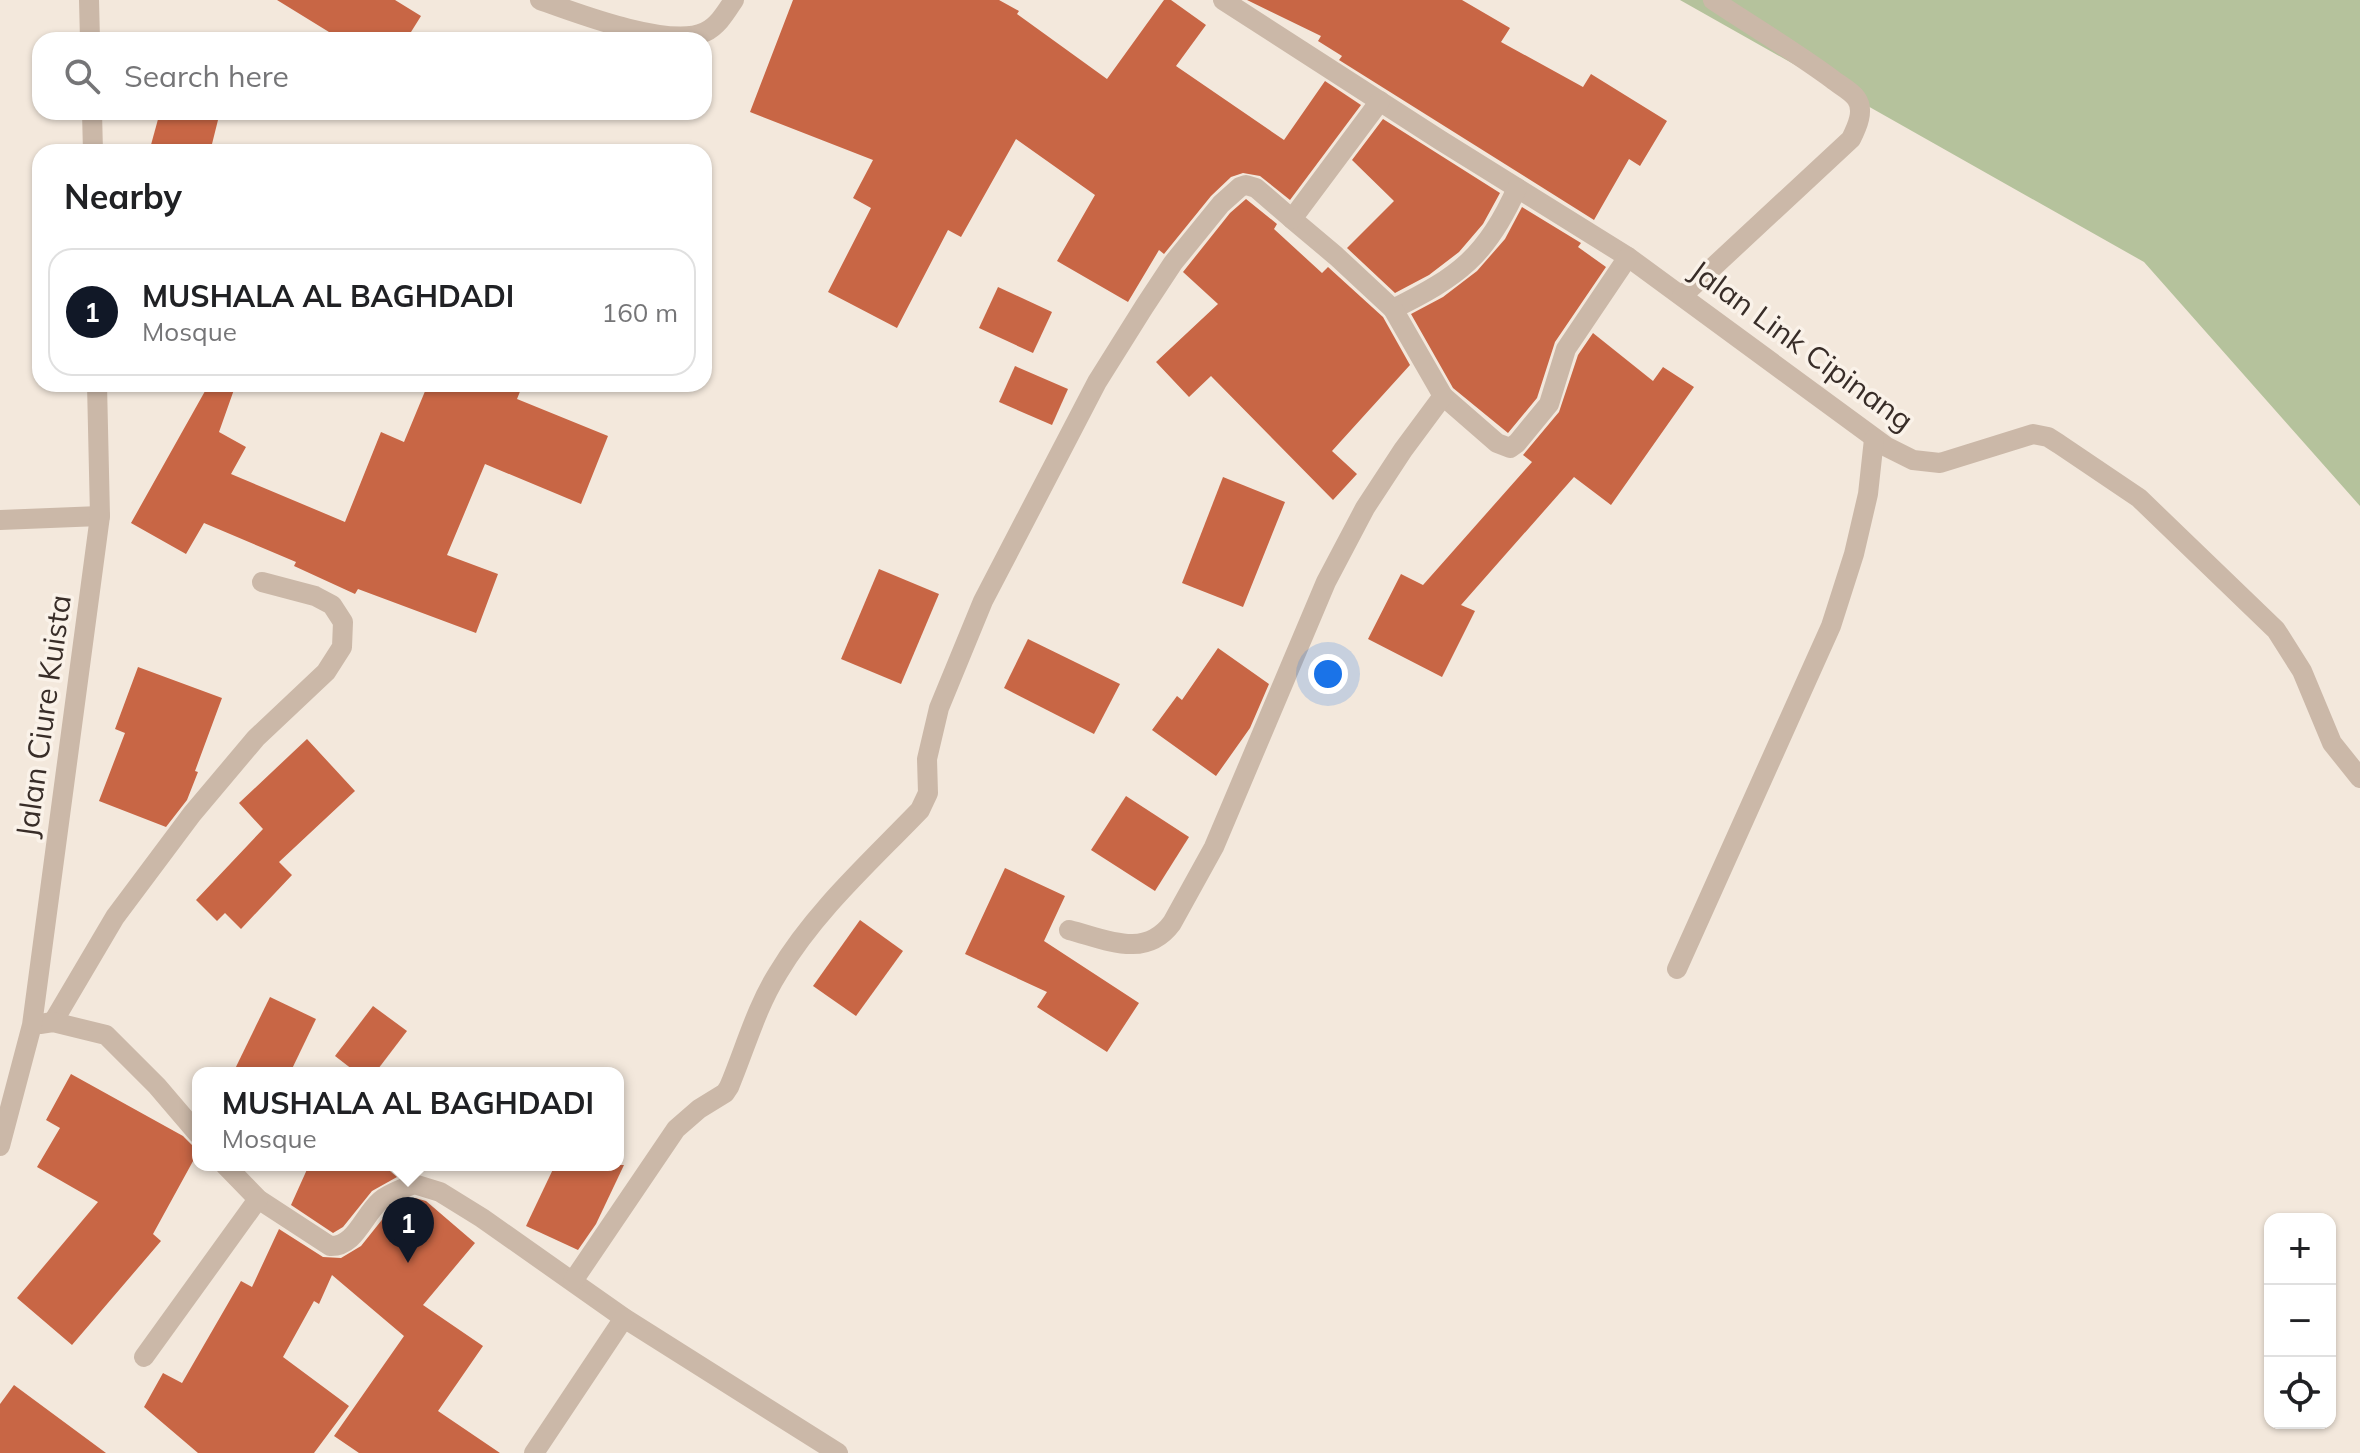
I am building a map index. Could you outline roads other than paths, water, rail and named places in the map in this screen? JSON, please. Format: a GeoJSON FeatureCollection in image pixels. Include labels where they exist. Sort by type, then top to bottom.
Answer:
{"type":"FeatureCollection","features":[{"type":"Feature","properties":{"kind":"street"},"geometry":{"type":"LineString","coordinates":[[89,0],[90,32]]}},
{"type":"Feature","properties":{"kind":"street"},"geometry":{"type":"LineString","coordinates":[[540,0],[644,32]]}},
{"type":"Feature","properties":{"kind":"street"},"geometry":{"type":"LineString","coordinates":[[706,32],[734,0]]}},
{"type":"Feature","properties":{"kind":"street","name":"Jalan Link Cipinang"},"geometry":{"type":"LineString","coordinates":[[1223,0],[1628,257],[1874,439],[1913,460],[1940,463],[2019,437],[2033,434],[2048,437],[2139,498],[2276,630],[2302,671],[2332,743],[2360,778]]}},
{"type":"Feature","properties":{"kind":"street"},"geometry":{"type":"LineString","coordinates":[[1682,296],[1851,139],[1860,116],[1860,105],[1850,93],[1713,0]]}},
{"type":"Feature","properties":{"kind":"street"},"geometry":{"type":"LineString","coordinates":[[1292,219],[1380,101]]}},
{"type":"Feature","properties":{"kind":"street"},"geometry":{"type":"LineString","coordinates":[[92,120],[93,144]]}},
{"type":"Feature","properties":{"kind":"street"},"geometry":{"type":"LineString","coordinates":[[573,1281],[676,1129],[699,1109],[725,1093],[776,976],[804,935],[822,912],[920,810],[930,784],[927,759],[939,708],[983,601],[1097,382],[1166,274],[1221,204],[1240,187],[1256,188],[1393,309],[1443,396],[1497,443],[1510,448],[1549,404],[1566,349],[1628,257]]}},
{"type":"Feature","properties":{"kind":"street"},"geometry":{"type":"LineString","coordinates":[[1393,309],[1439,285],[1471,260],[1491,238],[1517,188]]}},
{"type":"Feature","properties":{"kind":"street","name":"Jalan Ciure Kuista"},"geometry":{"type":"LineString","coordinates":[[0,1146],[42,1024],[100,516],[97,392]]}},
{"type":"Feature","properties":{"kind":"street"},"geometry":{"type":"LineString","coordinates":[[1069,930],[1139,945],[1164,934],[1172,923],[1214,847],[1326,582],[1365,508],[1443,396]]}},
{"type":"Feature","properties":{"kind":"street"},"geometry":{"type":"LineString","coordinates":[[1677,969],[1831,626],[1854,554],[1868,494],[1874,439]]}},
{"type":"Feature","properties":{"kind":"street"},"geometry":{"type":"LineString","coordinates":[[0,520],[100,516]]}},
{"type":"Feature","properties":{"kind":"street"},"geometry":{"type":"LineString","coordinates":[[192,1127],[157,1086],[106,1035],[42,1024],[115,917],[192,814],[256,738],[326,672],[342,647],[343,622],[332,605],[315,596],[262,582]]}},
{"type":"Feature","properties":{"kind":"street"},"geometry":{"type":"LineString","coordinates":[[231,1171],[258,1199],[330,1246],[347,1242],[380,1201],[414,1184],[440,1192],[514,1239],[624,1318],[838,1453]]}},
{"type":"Feature","properties":{"kind":"street"},"geometry":{"type":"LineString","coordinates":[[144,1357],[258,1199]]}},
{"type":"Feature","properties":{"kind":"street"},"geometry":{"type":"LineString","coordinates":[[534,1453],[624,1318]]}},
{"type":"Feature","properties":{"kind":"place","name":"MUSHALA AL BAGHDADI"},"geometry":{"type":"Point","coordinates":[408,1263]}}]}
